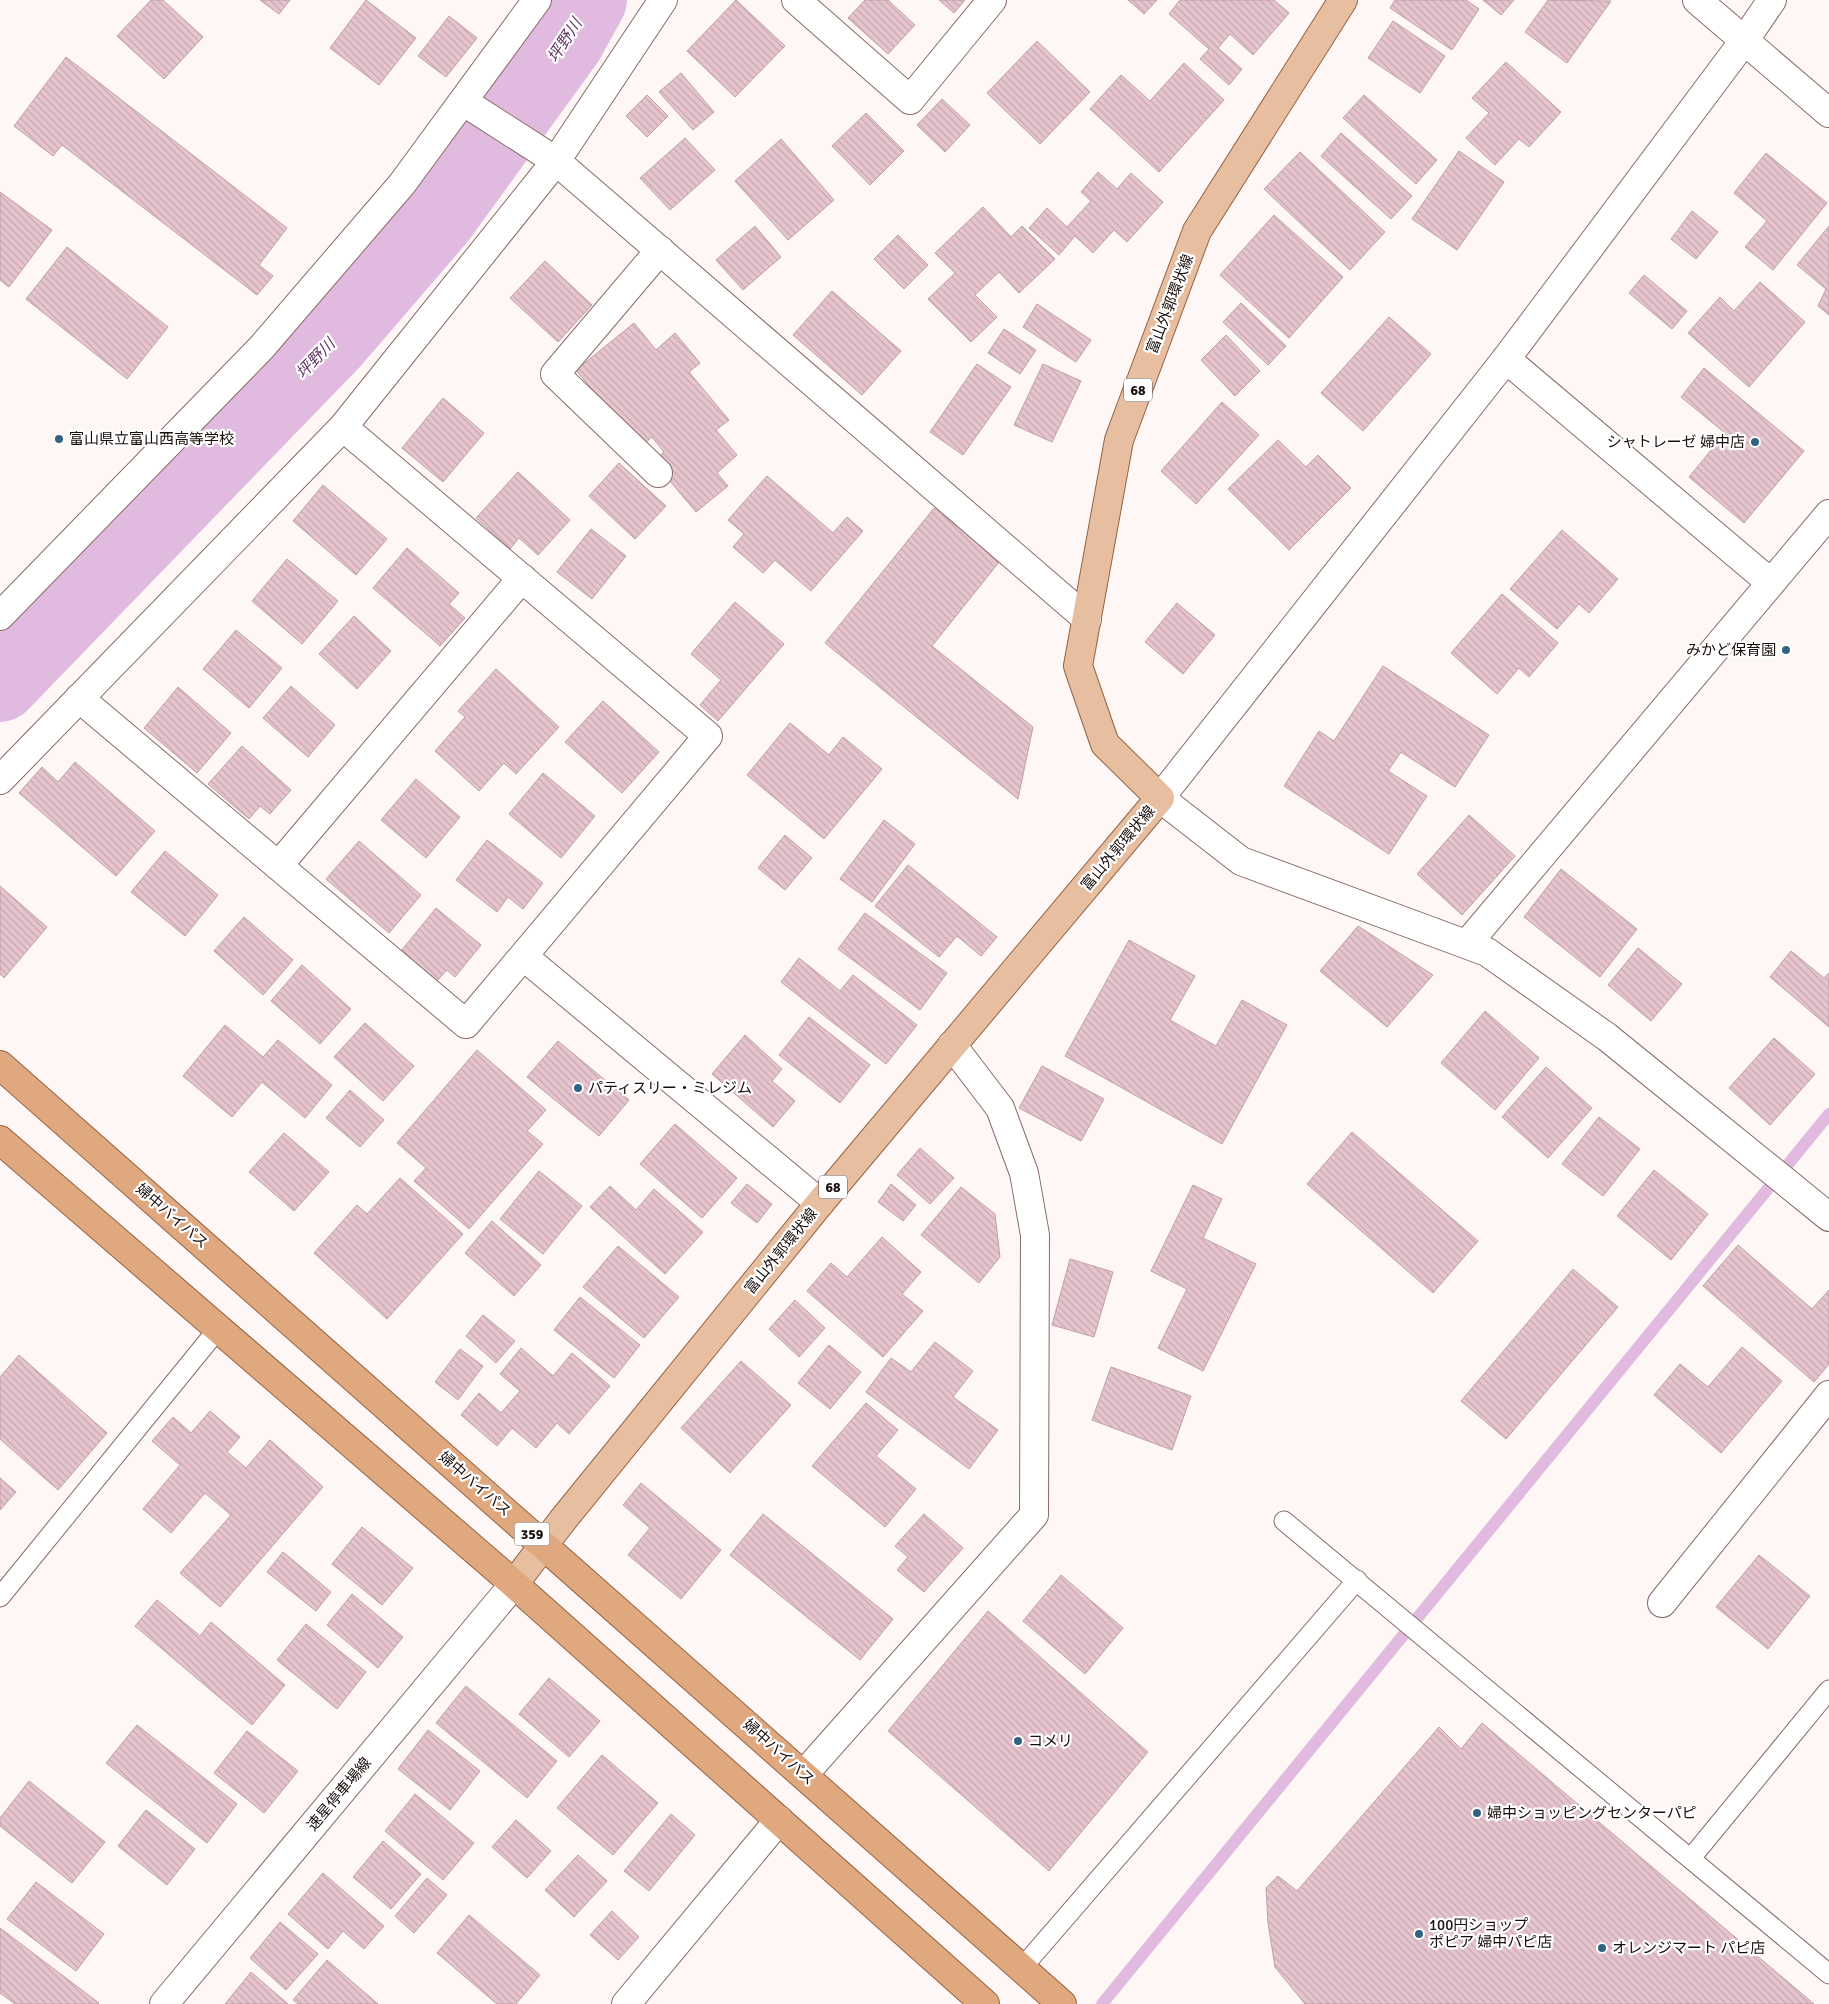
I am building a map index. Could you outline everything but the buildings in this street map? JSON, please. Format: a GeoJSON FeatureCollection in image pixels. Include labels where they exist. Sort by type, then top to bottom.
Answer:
{"type":"FeatureCollection","features":[{"type":"Feature","properties":{"kind":"highway","name":"婦中バイパス"},"geometry":{"type":"LineString","coordinates":[[0,1065],[1062,2004]]}},
{"type":"Feature","properties":{"kind":"highway"},"geometry":{"type":"LineString","coordinates":[[0,1140],[514,1584],[986,2004]]}},
{"type":"Feature","properties":{"kind":"main road","name":"富山外郭環状線"},"geometry":{"type":"LineString","coordinates":[[514,1584],[545,1546],[562,1521],[820,1203],[1160,798],[1105,744],[1078,666],[1119,440],[1197,231],[1343,0]]}},
{"type":"Feature","properties":{"kind":"street"},"geometry":{"type":"LineString","coordinates":[[0,616],[262,347],[402,184],[537,0]]}},
{"type":"Feature","properties":{"kind":"street"},"geometry":{"type":"LineString","coordinates":[[0,780],[343,427],[556,161],[663,0]]}},
{"type":"Feature","properties":{"kind":"street"},"geometry":{"type":"LineString","coordinates":[[796,0],[910,100],[992,0]]}},
{"type":"Feature","properties":{"kind":"street"},"geometry":{"type":"LineString","coordinates":[[1697,0],[1829,113]]}},
{"type":"Feature","properties":{"kind":"street"},"geometry":{"type":"LineString","coordinates":[[1772,0],[1744,41],[1506,359],[1160,798],[1241,861],[1486,952],[1607,1037],[1829,1217]]}},
{"type":"Feature","properties":{"kind":"street"},"geometry":{"type":"LineString","coordinates":[[464,102],[556,161],[1087,619]]}},
{"type":"Feature","properties":{"kind":"street"},"geometry":{"type":"LineString","coordinates":[[658,473],[554,374],[660,250]]}},
{"type":"Feature","properties":{"kind":"street"},"geometry":{"type":"LineString","coordinates":[[1506,359],[1771,583]]}},
{"type":"Feature","properties":{"kind":"street"},"geometry":{"type":"LineString","coordinates":[[79,698],[466,1024],[708,736],[343,427]]}},
{"type":"Feature","properties":{"kind":"street"},"geometry":{"type":"LineString","coordinates":[[1467,944],[1829,514]]}},
{"type":"Feature","properties":{"kind":"street"},"geometry":{"type":"LineString","coordinates":[[278,866],[522,578]]}},
{"type":"Feature","properties":{"kind":"street"},"geometry":{"type":"LineString","coordinates":[[524,956],[820,1203]]}},
{"type":"Feature","properties":{"kind":"street"},"geometry":{"type":"LineString","coordinates":[[804,1774],[1034,1515],[1035,1234],[1024,1173],[1000,1108],[952,1045]]}},
{"type":"Feature","properties":{"kind":"street"},"geometry":{"type":"LineString","coordinates":[[1662,1603],[1829,1395]]}},
{"type":"Feature","properties":{"kind":"street","name":"速星停車場線"},"geometry":{"type":"LineString","coordinates":[[164,2004],[514,1584]]}},
{"type":"Feature","properties":{"kind":"street"},"geometry":{"type":"LineString","coordinates":[[626,2004],[779,1820]]}},
{"type":"Feature","properties":{"kind":"lane"},"geometry":{"type":"LineString","coordinates":[[0,1596],[218,1329]]}},
{"type":"Feature","properties":{"kind":"lane"},"geometry":{"type":"LineString","coordinates":[[1284,1521],[1829,1974]]}},
{"type":"Feature","properties":{"kind":"lane"},"geometry":{"type":"LineString","coordinates":[[1021,1968],[1356,1580]]}},
{"type":"Feature","properties":{"kind":"lane"},"geometry":{"type":"LineString","coordinates":[[1691,1858],[1829,1690]]}},
{"type":"Feature","properties":{"kind":"waterway","name":"坪野川"},"geometry":{"type":"LineString","coordinates":[[0,684],[333,340],[438,218],[567,40],[589,0]]}},
{"type":"Feature","properties":{"kind":"waterway"},"geometry":{"type":"LineString","coordinates":[[1102,2004],[1829,1114]]}},
{"type":"Feature","properties":{"kind":"place","name":"富山県立富山西高等学校"},"geometry":{"type":"Point","coordinates":[59,439]}},
{"type":"Feature","properties":{"kind":"place","name":"シャトレーゼ 婦中店"},"geometry":{"type":"Point","coordinates":[1755,442]}},
{"type":"Feature","properties":{"kind":"place","name":"みかど保育園"},"geometry":{"type":"Point","coordinates":[1786,650]}},
{"type":"Feature","properties":{"kind":"place","name":"パティスリー・ミレジム"},"geometry":{"type":"Point","coordinates":[578,1088]}},
{"type":"Feature","properties":{"kind":"place","name":"コメリ"},"geometry":{"type":"Point","coordinates":[1018,1741]}},
{"type":"Feature","properties":{"kind":"place","name":"婦中ショッピングセンターパピ"},"geometry":{"type":"Point","coordinates":[1477,1813]}},
{"type":"Feature","properties":{"kind":"place","name":"100円ショップ ポピア 婦中パピ店"},"geometry":{"type":"Point","coordinates":[1419,1934]}},
{"type":"Feature","properties":{"kind":"place","name":"オレンジマート パピ店"},"geometry":{"type":"Point","coordinates":[1602,1948]}}]}
